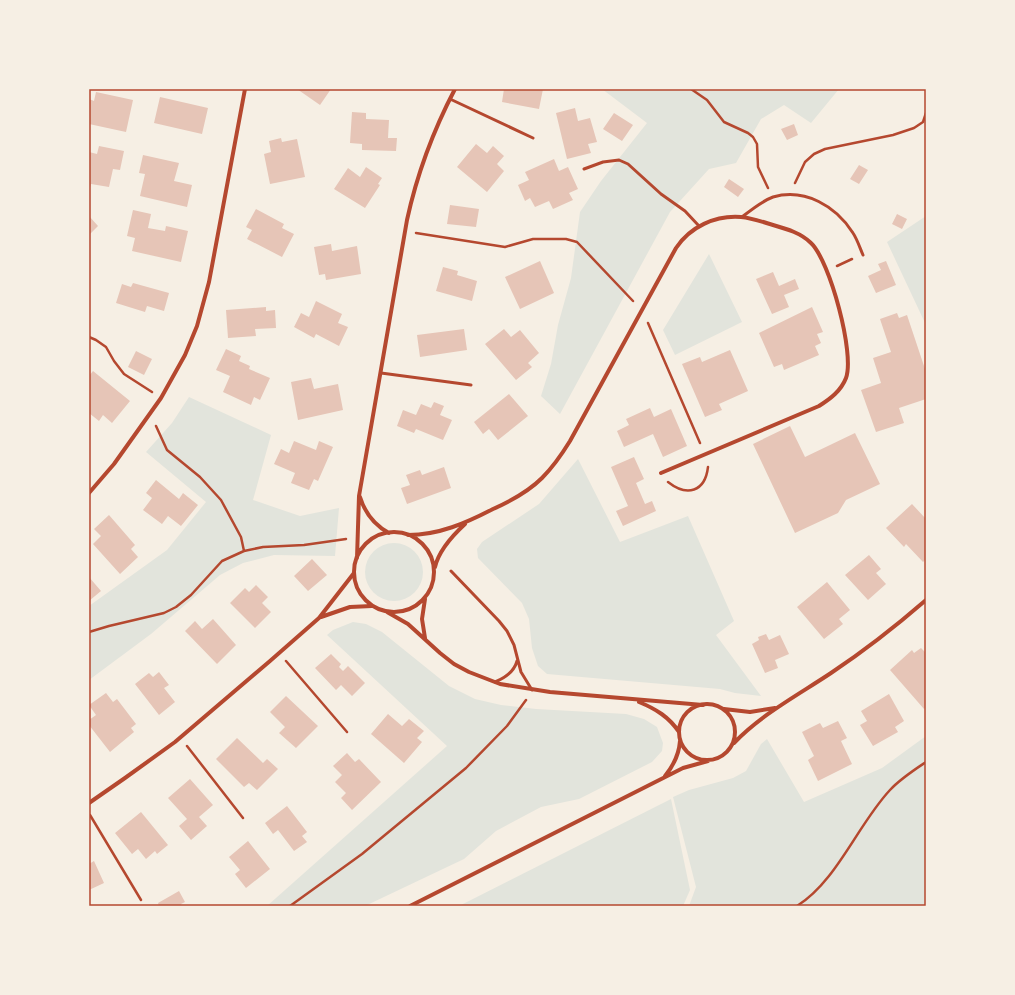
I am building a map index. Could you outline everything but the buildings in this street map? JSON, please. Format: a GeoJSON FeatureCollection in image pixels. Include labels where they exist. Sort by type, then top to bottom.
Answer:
{"type":"FeatureCollection","features":[{"type":"Feature","properties":{"kind":"street"},"geometry":{"type":"LineString","coordinates":[[89,493],[114,464],[161,398],[185,355],[197,326],[206,297],[245,89]]}},
{"type":"Feature","properties":{"kind":"street"},"geometry":{"type":"LineString","coordinates":[[455,89],[434,131],[418,175],[406,231],[359,496],[357,558],[354,573],[357,589],[366,602],[408,624],[454,664],[469,672],[495,682],[532,690],[635,700],[712,704],[722,708],[743,712],[781,706]]}},
{"type":"Feature","properties":{"kind":"street"},"geometry":{"type":"LineString","coordinates":[[408,535],[437,532],[468,521],[524,492],[542,478],[570,441],[682,239],[690,232],[699,226],[720,218],[742,217],[788,230],[806,239],[817,249],[827,270],[838,308],[845,338],[848,371],[842,385],[832,397],[818,406],[661,473]]}},
{"type":"Feature","properties":{"kind":"street"},"geometry":{"type":"LineString","coordinates":[[359,496],[364,509],[370,518],[380,528],[389,533]]}},
{"type":"Feature","properties":{"kind":"street"},"geometry":{"type":"LineString","coordinates":[[387,612],[410,609],[417,605],[425,597],[431,587],[438,557],[446,545],[468,521]]}},
{"type":"Feature","properties":{"kind":"street"},"geometry":{"type":"LineString","coordinates":[[357,558],[365,545],[378,536],[389,533],[401,533],[408,535],[421,543],[427,549],[433,564],[434,572]]}},
{"type":"Feature","properties":{"kind":"street"},"geometry":{"type":"LineString","coordinates":[[89,803],[126,778],[180,737],[279,654],[319,618],[354,573]]}},
{"type":"Feature","properties":{"kind":"street"},"geometry":{"type":"LineString","coordinates":[[425,597],[422,619],[426,640]]}},
{"type":"Feature","properties":{"kind":"street"},"geometry":{"type":"LineString","coordinates":[[410,906],[683,768],[724,756],[734,743],[751,727],[833,672],[926,600]]}},
{"type":"Feature","properties":{"kind":"street"},"geometry":{"type":"LineString","coordinates":[[319,618],[343,609],[357,606],[373,606]]}},
{"type":"Feature","properties":{"kind":"street"},"geometry":{"type":"LineString","coordinates":[[635,700],[660,712],[670,720],[679,733]]}},
{"type":"Feature","properties":{"kind":"street"},"geometry":{"type":"LineString","coordinates":[[703,704],[687,713],[681,722],[679,733],[684,749],[692,757],[708,761]]}},
{"type":"Feature","properties":{"kind":"street"},"geometry":{"type":"LineString","coordinates":[[722,708],[731,716],[733,721],[736,732],[734,743]]}},
{"type":"Feature","properties":{"kind":"street"},"geometry":{"type":"LineString","coordinates":[[660,780],[675,763],[679,752],[680,738]]}},
{"type":"Feature","properties":{"kind":"lane"},"geometry":{"type":"LineString","coordinates":[[450,99],[533,138]]}},
{"type":"Feature","properties":{"kind":"lane"},"geometry":{"type":"LineString","coordinates":[[584,169],[603,162],[619,160],[628,164],[661,194],[685,211],[699,226]]}},
{"type":"Feature","properties":{"kind":"lane"},"geometry":{"type":"LineString","coordinates":[[742,217],[757,205],[773,197],[790,195],[807,197],[824,204],[840,216],[853,233],[863,255]]}},
{"type":"Feature","properties":{"kind":"lane"},"geometry":{"type":"LineString","coordinates":[[381,373],[470,385]]}},
{"type":"Feature","properties":{"kind":"lane"},"geometry":{"type":"LineString","coordinates":[[451,571],[503,626],[512,640],[522,676],[532,690]]}},
{"type":"Feature","properties":{"kind":"lane"},"geometry":{"type":"LineString","coordinates":[[495,682],[503,678],[512,670],[517,659]]}},
{"type":"Feature","properties":{"kind":"path"},"geometry":{"type":"LineString","coordinates":[[691,89],[707,100],[724,122],[748,133],[753,137],[757,144],[758,167],[773,197]]}},
{"type":"Feature","properties":{"kind":"path"},"geometry":{"type":"LineString","coordinates":[[790,195],[805,162],[814,154],[825,149],[894,135],[914,128],[923,122],[926,113]]}},
{"type":"Feature","properties":{"kind":"path"},"geometry":{"type":"LineString","coordinates":[[406,231],[505,247],[533,239],[566,239],[577,242],[642,310],[705,454],[708,466],[707,476],[702,484],[695,489],[686,491],[676,489],[668,483],[661,473]]}},
{"type":"Feature","properties":{"kind":"path"},"geometry":{"type":"LineString","coordinates":[[827,270],[863,255]]}},
{"type":"Feature","properties":{"kind":"path"},"geometry":{"type":"LineString","coordinates":[[89,337],[106,347],[114,362],[124,374],[161,398]]}},
{"type":"Feature","properties":{"kind":"path"},"geometry":{"type":"LineString","coordinates":[[150,413],[167,450],[200,477],[221,500],[241,537],[244,551]]}},
{"type":"Feature","properties":{"kind":"path"},"geometry":{"type":"LineString","coordinates":[[89,632],[164,614],[176,607],[191,594],[222,561],[244,551],[263,547],[304,545],[357,537]]}},
{"type":"Feature","properties":{"kind":"path"},"geometry":{"type":"LineString","coordinates":[[279,654],[347,732]]}},
{"type":"Feature","properties":{"kind":"path"},"geometry":{"type":"LineString","coordinates":[[290,906],[362,854],[466,768],[507,726],[532,690]]}},
{"type":"Feature","properties":{"kind":"path"},"geometry":{"type":"LineString","coordinates":[[180,737],[243,818]]}},
{"type":"Feature","properties":{"kind":"path"},"geometry":{"type":"LineString","coordinates":[[797,906],[809,898],[826,879],[890,790],[926,762]]}},
{"type":"Feature","properties":{"kind":"path"},"geometry":{"type":"LineString","coordinates":[[89,814],[141,900]]}},
{"type":"Feature","properties":{"kind":"shaded area"},"geometry":{"type":"Polygon","coordinates":[[[602,89],[839,89],[811,123],[784,105],[761,119],[736,163],[709,169],[670,212],[560,414],[541,396],[551,364],[558,325],[571,278],[580,212],[601,181],[647,123],[602,89]]]}},
{"type":"Feature","properties":{"kind":"shaded area"},"geometry":{"type":"Polygon","coordinates":[[[926,216],[926,325],[887,242],[926,216]]]}},
{"type":"Feature","properties":{"kind":"shaded area"},"geometry":{"type":"Polygon","coordinates":[[[709,254],[742,322],[675,355],[663,330],[709,254]]]}},
{"type":"Feature","properties":{"kind":"shaded area"},"geometry":{"type":"Polygon","coordinates":[[[189,397],[271,435],[253,500],[300,516],[339,508],[335,556],[274,555],[243,563],[220,575],[151,634],[89,680],[89,606],[167,550],[206,502],[146,452],[172,423],[189,397]]]}},
{"type":"Feature","properties":{"kind":"shaded area"},"geometry":{"type":"Polygon","coordinates":[[[578,459],[620,542],[688,516],[734,621],[716,635],[761,696],[735,693],[720,689],[547,674],[538,666],[532,648],[529,619],[522,603],[478,558],[477,549],[482,542],[539,504],[578,459]]]}},
{"type":"Feature","properties":{"kind":"shaded area"},"geometry":{"type":"Polygon","coordinates":[[[394,543],[405,545],[418,556],[421,561],[423,572],[421,583],[410,596],[405,599],[394,601],[383,599],[370,588],[367,583],[365,572],[367,561],[378,548],[383,545],[394,543]]]}},
{"type":"Feature","properties":{"kind":"shaded area"},"geometry":{"type":"Polygon","coordinates":[[[353,622],[366,624],[382,632],[449,686],[475,699],[501,705],[536,709],[626,714],[644,719],[657,727],[663,743],[662,751],[652,762],[579,799],[541,807],[496,831],[464,859],[365,906],[267,906],[447,746],[327,635],[333,630],[353,622]]]}},
{"type":"Feature","properties":{"kind":"shaded area"},"geometry":{"type":"Polygon","coordinates":[[[926,736],[926,906],[689,906],[696,887],[673,797],[689,790],[733,778],[746,771],[761,744],[767,739],[804,802],[882,768],[926,736]]]}},
{"type":"Feature","properties":{"kind":"shaded area"},"geometry":{"type":"Polygon","coordinates":[[[671,799],[690,890],[683,906],[459,906],[671,799]]]}}]}
